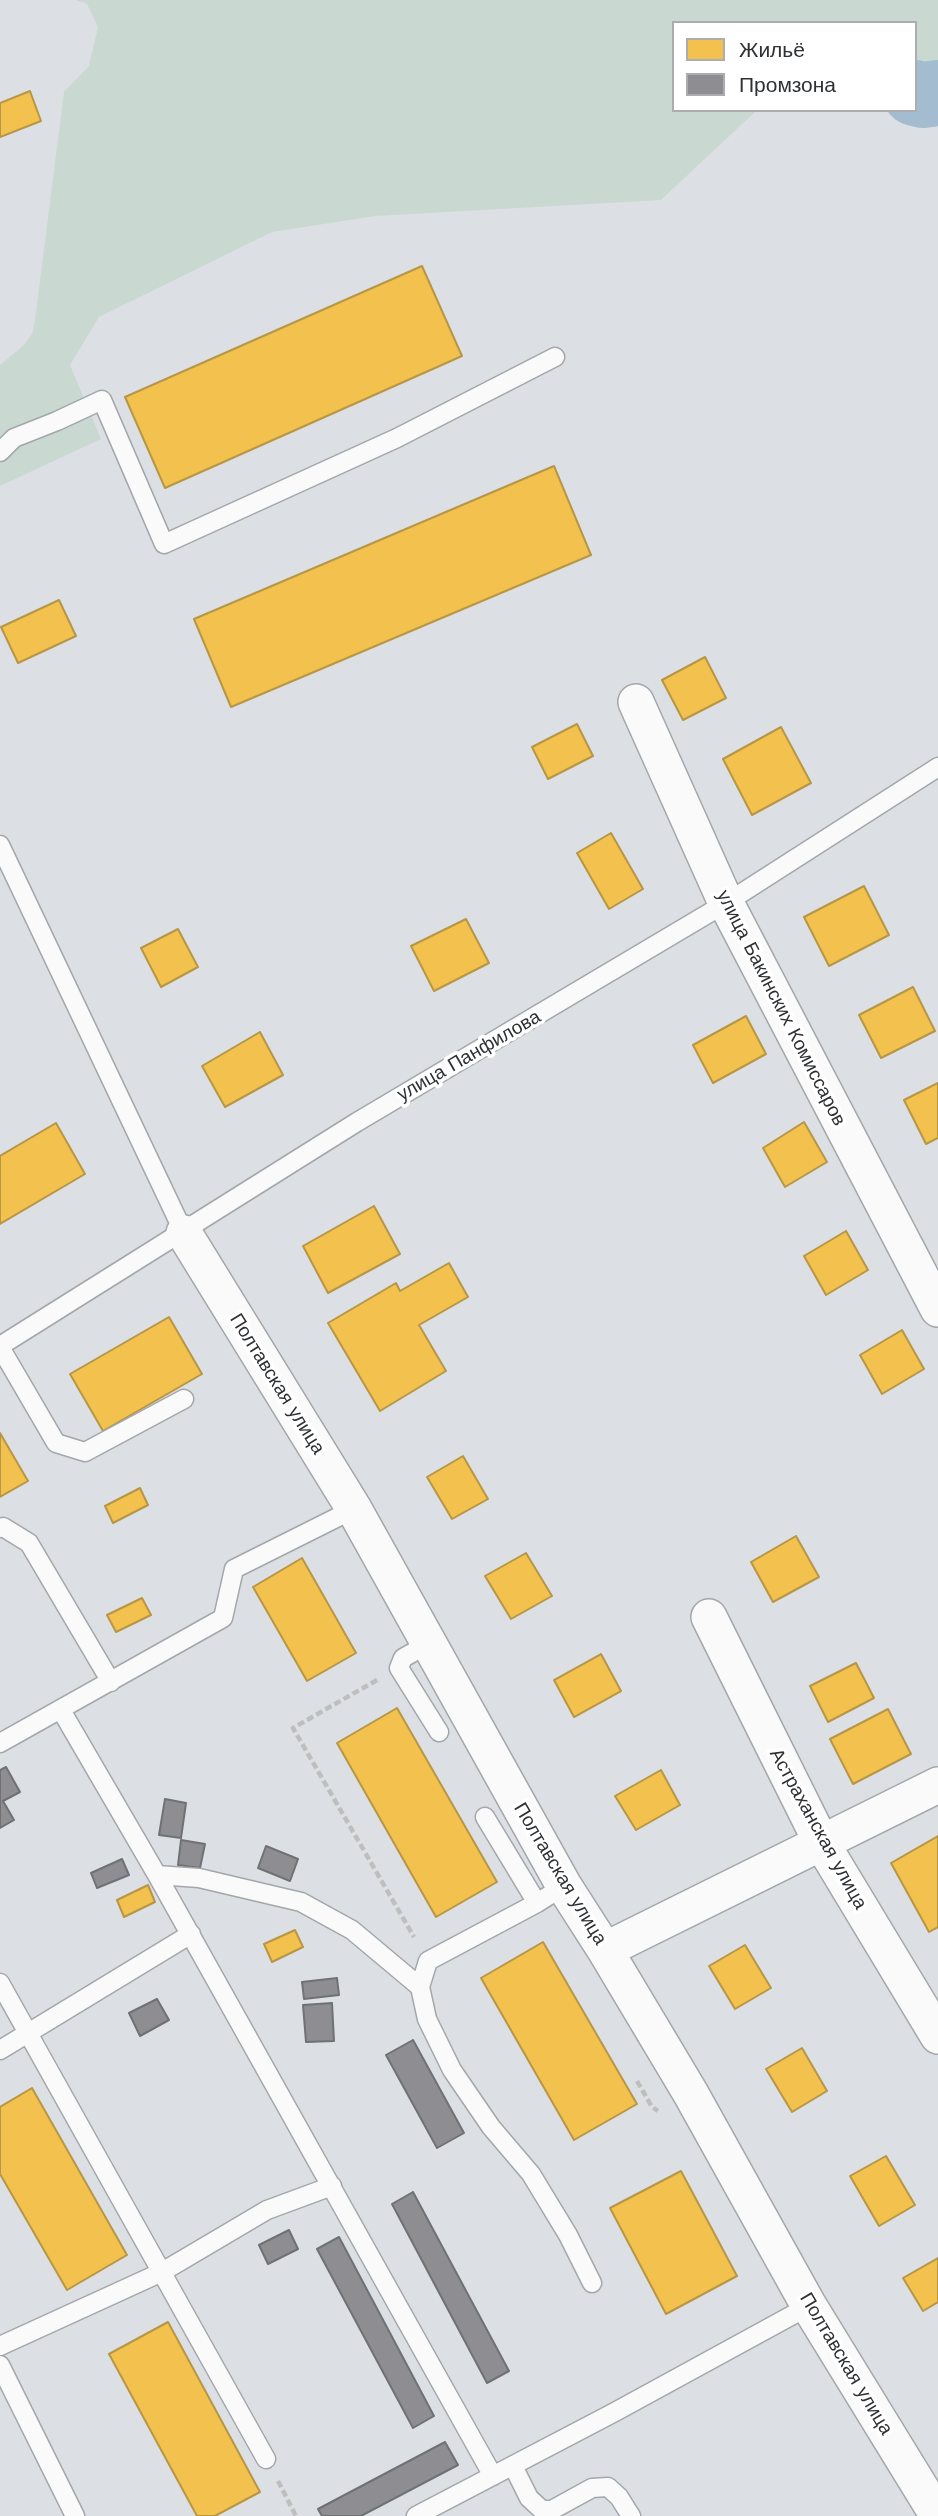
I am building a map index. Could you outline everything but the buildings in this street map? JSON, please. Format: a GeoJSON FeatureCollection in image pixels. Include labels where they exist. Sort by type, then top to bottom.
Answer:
{"type":"FeatureCollection","features":[{"type":"Feature","properties":{"kind":"street","name":"улица Бакинских Комиссаров"},"geometry":{"type":"LineString","coordinates":[[636,702],[726,903],[938,1309]]}},
{"type":"Feature","properties":{"kind":"street","name":"Полтавская улица"},"geometry":{"type":"LineString","coordinates":[[184,1233],[354,1509],[428,1644],[551,1895],[606,1950],[691,2094],[809,2306],[938,2516]]}},
{"type":"Feature","properties":{"kind":"street","name":"Астраханская улица"},"geometry":{"type":"LineString","coordinates":[[709,1617],[821,1842],[938,2036]]}},
{"type":"Feature","properties":{"kind":"street"},"geometry":{"type":"LineString","coordinates":[[606,1950],[938,1785]]}},
{"type":"Feature","properties":{"kind":"lane"},"geometry":{"type":"LineString","coordinates":[[0,452],[14,438],[102,400],[164,544],[397,438],[555,357]]}},
{"type":"Feature","properties":{"kind":"lane","name":"улица Панфилова"},"geometry":{"type":"LineString","coordinates":[[0,1346],[357,1122],[726,903],[938,767]]}},
{"type":"Feature","properties":{"kind":"lane"},"geometry":{"type":"LineString","coordinates":[[0,845],[184,1233]]}},
{"type":"Feature","properties":{"kind":"lane"},"geometry":{"type":"LineString","coordinates":[[0,1346],[56,1443],[85,1452],[184,1399]]}},
{"type":"Feature","properties":{"kind":"lane"},"geometry":{"type":"LineString","coordinates":[[0,1743],[223,1618],[234,1570],[354,1509]]}},
{"type":"Feature","properties":{"kind":"lane"},"geometry":{"type":"LineString","coordinates":[[0,1528],[3,1527],[29,1544],[111,1682]]}},
{"type":"Feature","properties":{"kind":"lane"},"geometry":{"type":"LineString","coordinates":[[428,1644],[403,1658],[399,1668],[439,1732]]}},
{"type":"Feature","properties":{"kind":"lane"},"geometry":{"type":"LineString","coordinates":[[61,1710],[191,1934],[493,2476]]}},
{"type":"Feature","properties":{"kind":"lane"},"geometry":{"type":"LineString","coordinates":[[485,1816],[551,1895],[428,1961],[420,1987],[427,2019],[452,2070],[491,2127],[531,2174],[568,2235],[592,2283]]}},
{"type":"Feature","properties":{"kind":"lane"},"geometry":{"type":"LineString","coordinates":[[157,1875],[199,1878],[302,1902],[352,1930],[420,1987]]}},
{"type":"Feature","properties":{"kind":"lane"},"geometry":{"type":"LineString","coordinates":[[0,2050],[191,1934]]}},
{"type":"Feature","properties":{"kind":"lane"},"geometry":{"type":"LineString","coordinates":[[0,1983],[265,2459]]}},
{"type":"Feature","properties":{"kind":"lane"},"geometry":{"type":"LineString","coordinates":[[0,2346],[162,2272],[267,2210],[332,2186]]}},
{"type":"Feature","properties":{"kind":"lane"},"geometry":{"type":"LineString","coordinates":[[416,2516],[809,2306]]}},
{"type":"Feature","properties":{"kind":"lane"},"geometry":{"type":"LineString","coordinates":[[0,2365],[75,2516]]}},
{"type":"Feature","properties":{"kind":"lane"},"geometry":{"type":"LineString","coordinates":[[513,2466],[529,2498],[542,2510],[552,2510],[592,2488],[608,2487],[619,2497],[631,2516]]}},
{"type":"Feature","properties":{"kind":"path"},"geometry":{"type":"LineString","coordinates":[[399,1668],[293,1728],[428,1961]]}},
{"type":"Feature","properties":{"kind":"path"},"geometry":{"type":"LineString","coordinates":[[265,2459],[296,2516]]}},
{"type":"Feature","properties":{"kind":"shaded area"},"geometry":{"type":"Polygon","coordinates":[[[76,0],[938,0],[938,111],[917,104],[917,21],[672,21],[672,112],[755,112],[661,200],[375,216],[272,232],[99,317],[70,365],[101,439],[0,486],[0,365],[24,345],[32,334],[64,92],[89,66],[98,27],[87,4],[76,0]]]}},
{"type":"Feature","properties":{"kind":"waterway"},"geometry":{"type":"LineString","coordinates":[[917,94],[938,93]]}}]}
